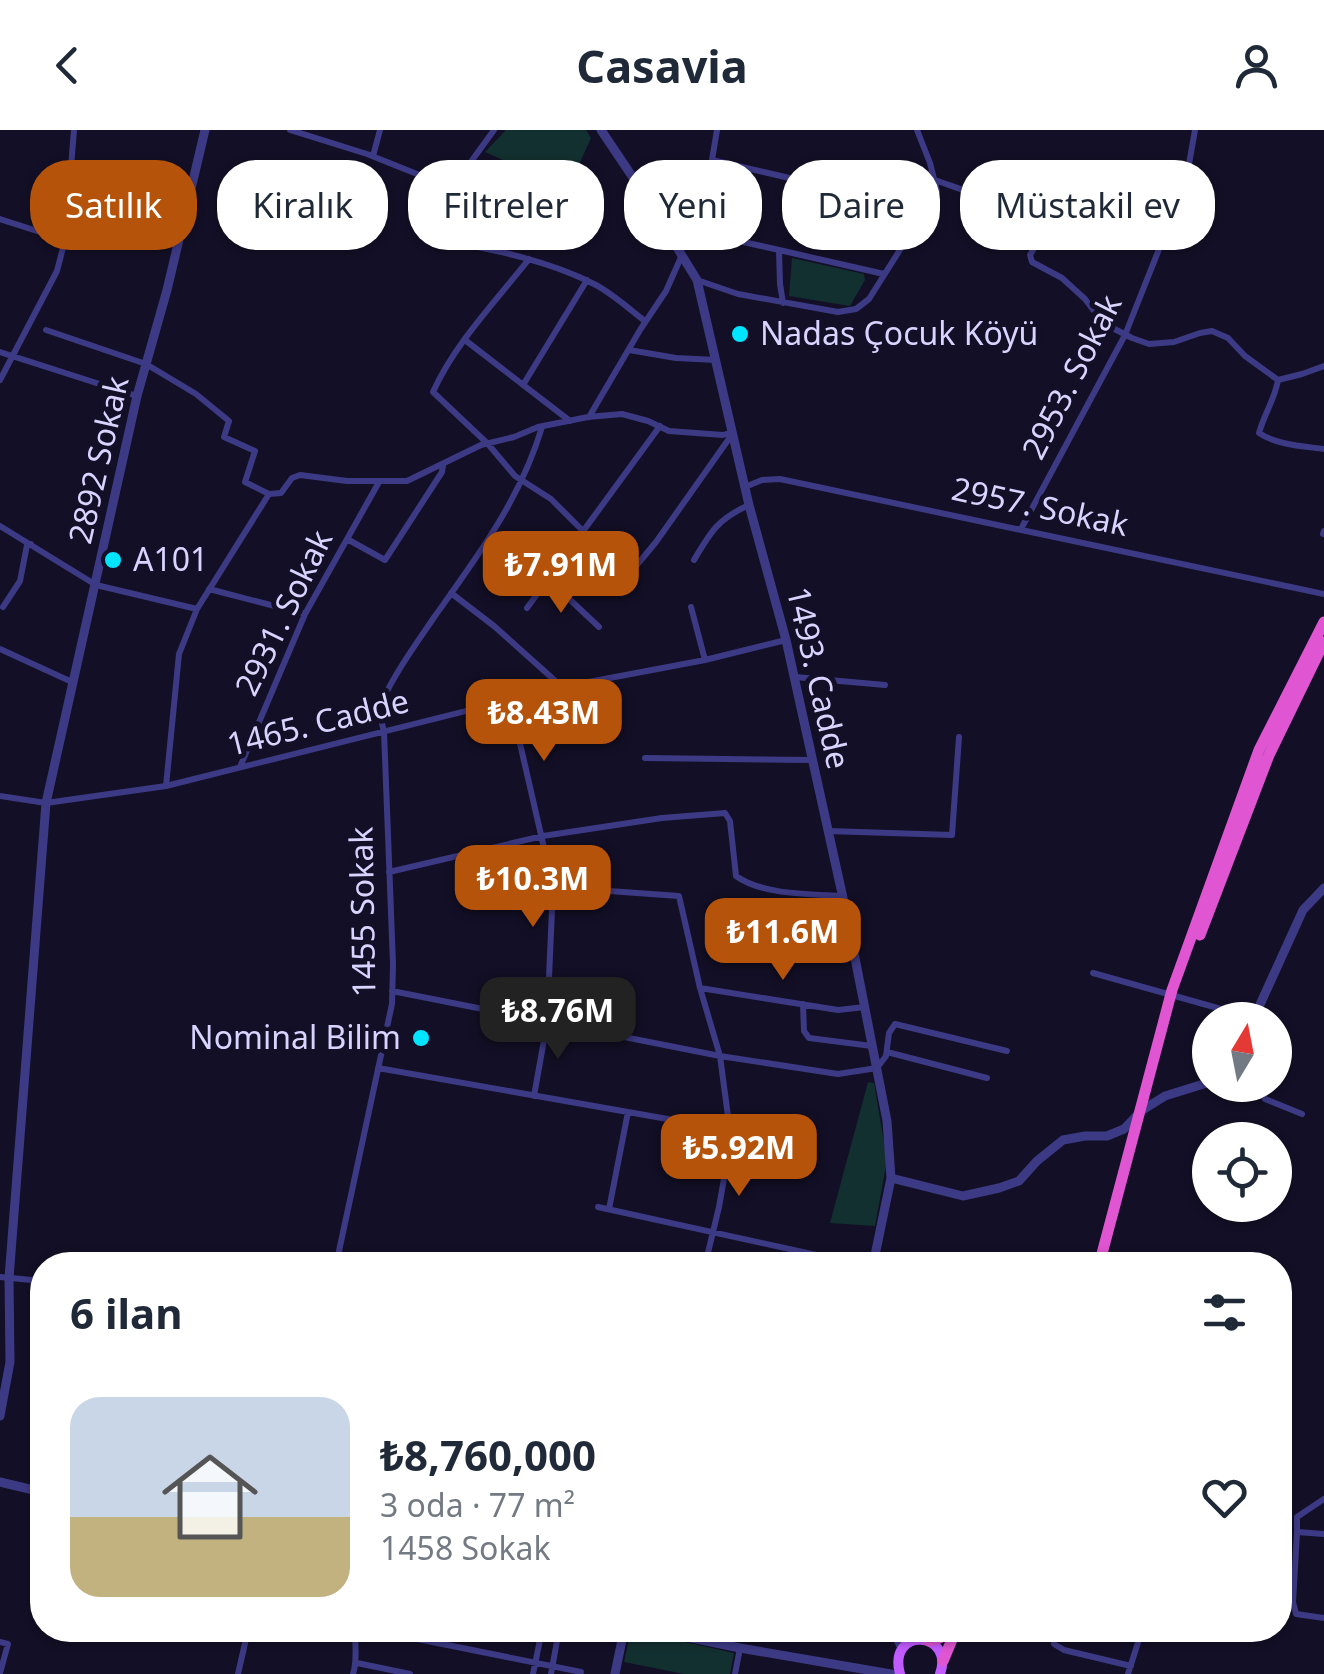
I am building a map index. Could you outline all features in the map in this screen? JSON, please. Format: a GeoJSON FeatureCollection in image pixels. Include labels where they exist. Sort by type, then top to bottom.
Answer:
{"type":"FeatureCollection","features":[{"type":"Feature","properties":{"kind":"highway"},"geometry":{"type":"LineString","coordinates":[[1106,1252],[1174,996],[1259,750],[1324,622]]}},
{"type":"Feature","properties":{"kind":"highway"},"geometry":{"type":"LineString","coordinates":[[1174,996],[1269,754],[1324,642]]}},
{"type":"Feature","properties":{"kind":"highway"},"geometry":{"type":"LineString","coordinates":[[943,1670],[949,1642]]}},
{"type":"Feature","properties":{"kind":"main road"},"geometry":{"type":"LineString","coordinates":[[897,1672],[897,1657],[909,1642]]}},
{"type":"Feature","properties":{"kind":"main road"},"geometry":{"type":"LineString","coordinates":[[930,1642],[940,1651],[943,1670]]}},
{"type":"Feature","properties":{"kind":"street"},"geometry":{"type":"LineString","coordinates":[[72,160],[74,130]]}},
{"type":"Feature","properties":{"kind":"street","name":"2892 Sokak"},"geometry":{"type":"LineString","coordinates":[[0,1416],[10,1362],[5,1278],[46,803],[137,396],[205,130]]}},
{"type":"Feature","properties":{"kind":"street"},"geometry":{"type":"LineString","coordinates":[[290,130],[408,170]]}},
{"type":"Feature","properties":{"kind":"street"},"geometry":{"type":"LineString","coordinates":[[373,156],[380,130]]}},
{"type":"Feature","properties":{"kind":"street"},"geometry":{"type":"LineString","coordinates":[[472,160],[494,130]]}},
{"type":"Feature","properties":{"kind":"street","name":"1493. Cadde"},"geometry":{"type":"LineString","coordinates":[[601,130],[624,164]]}},
{"type":"Feature","properties":{"kind":"street"},"geometry":{"type":"LineString","coordinates":[[712,160],[717,130]]}},
{"type":"Feature","properties":{"kind":"street"},"geometry":{"type":"LineString","coordinates":[[917,130],[928,160]]}},
{"type":"Feature","properties":{"kind":"street","name":"2953. Sokak"},"geometry":{"type":"LineString","coordinates":[[1021,528],[1126,335],[1186,181],[1195,130]]}},
{"type":"Feature","properties":{"kind":"street"},"geometry":{"type":"LineString","coordinates":[[940,182],[1026,218],[1039,229],[1040,238],[1030,255],[1032,262],[1062,278],[1102,323],[1126,335],[1149,344],[1174,342],[1212,331],[1228,338],[1244,356],[1278,380],[1324,366]]}},
{"type":"Feature","properties":{"kind":"street"},"geometry":{"type":"LineString","coordinates":[[0,219],[30,229]]}},
{"type":"Feature","properties":{"kind":"street"},"geometry":{"type":"LineString","coordinates":[[762,246],[884,274]]}},
{"type":"Feature","properties":{"kind":"street"},"geometry":{"type":"LineString","coordinates":[[0,380],[56,271],[62,250]]}},
{"type":"Feature","properties":{"kind":"street"},"geometry":{"type":"LineString","coordinates":[[490,250],[529,259],[598,285],[645,322]]}},
{"type":"Feature","properties":{"kind":"street","name":"1493. Cadde"},"geometry":{"type":"LineString","coordinates":[[680,250],[697,280],[749,505],[795,677],[877,1068],[887,1122],[891,1178],[877,1252]]}},
{"type":"Feature","properties":{"kind":"street"},"geometry":{"type":"LineString","coordinates":[[779,250],[783,303]]}},
{"type":"Feature","properties":{"kind":"street"},"geometry":{"type":"LineString","coordinates":[[697,280],[738,294],[838,312],[856,308],[869,299],[900,250]]}},
{"type":"Feature","properties":{"kind":"street"},"geometry":{"type":"LineString","coordinates":[[588,418],[666,291],[683,254]]}},
{"type":"Feature","properties":{"kind":"street"},"geometry":{"type":"LineString","coordinates":[[529,259],[465,340],[433,392],[488,444],[515,476],[551,499],[632,572],[734,432]]}},
{"type":"Feature","properties":{"kind":"street"},"geometry":{"type":"LineString","coordinates":[[523,385],[587,280]]}},
{"type":"Feature","properties":{"kind":"street"},"geometry":{"type":"LineString","coordinates":[[46,330],[146,364],[196,394],[229,421],[224,436],[255,450],[245,482],[269,494],[281,492],[292,478],[300,476],[407,481],[488,444],[588,418],[622,414],[669,430],[734,432]]}},
{"type":"Feature","properties":{"kind":"street"},"geometry":{"type":"LineString","coordinates":[[465,340],[570,422]]}},
{"type":"Feature","properties":{"kind":"street"},"geometry":{"type":"LineString","coordinates":[[628,350],[717,360]]}},
{"type":"Feature","properties":{"kind":"street"},"geometry":{"type":"LineString","coordinates":[[0,352],[137,396]]}},
{"type":"Feature","properties":{"kind":"street"},"geometry":{"type":"LineString","coordinates":[[1278,380],[1276,394],[1258,433],[1267,439],[1324,449]]}},
{"type":"Feature","properties":{"kind":"street"},"geometry":{"type":"LineString","coordinates":[[528,608],[660,426]]}},
{"type":"Feature","properties":{"kind":"street","name":"1455 Sokak"},"geometry":{"type":"LineString","coordinates":[[339,1252],[392,1004],[384,732],[379,706],[523,481],[542,427]]}},
{"type":"Feature","properties":{"kind":"street"},"geometry":{"type":"LineString","coordinates":[[347,540],[385,560],[434,486],[443,464]]}},
{"type":"Feature","properties":{"kind":"street","name":"2957. Sokak"},"geometry":{"type":"LineString","coordinates":[[745,488],[762,480],[780,479],[1324,594]]}},
{"type":"Feature","properties":{"kind":"street","name":"2931. Sokak"},"geometry":{"type":"LineString","coordinates":[[240,768],[305,614],[379,482]]}},
{"type":"Feature","properties":{"kind":"street"},"geometry":{"type":"LineString","coordinates":[[166,786],[178,654],[197,608],[269,494]]}},
{"type":"Feature","properties":{"kind":"street"},"geometry":{"type":"LineString","coordinates":[[694,560],[726,515],[749,505]]}},
{"type":"Feature","properties":{"kind":"street"},"geometry":{"type":"LineString","coordinates":[[0,526],[96,584],[197,608]]}},
{"type":"Feature","properties":{"kind":"street"},"geometry":{"type":"LineString","coordinates":[[3,606],[20,581],[27,545],[32,544]]}},
{"type":"Feature","properties":{"kind":"street"},"geometry":{"type":"LineString","coordinates":[[548,579],[599,627]]}},
{"type":"Feature","properties":{"kind":"street"},"geometry":{"type":"LineString","coordinates":[[209,588],[305,614]]}},
{"type":"Feature","properties":{"kind":"street"},"geometry":{"type":"LineString","coordinates":[[451,593],[562,687]]}},
{"type":"Feature","properties":{"kind":"street"},"geometry":{"type":"LineString","coordinates":[[691,608],[705,660]]}},
{"type":"Feature","properties":{"kind":"street","name":"1465. Cadde"},"geometry":{"type":"LineString","coordinates":[[0,796],[46,803],[166,786],[562,687],[786,640]]}},
{"type":"Feature","properties":{"kind":"street"},"geometry":{"type":"LineString","coordinates":[[0,649],[72,682]]}},
{"type":"Feature","properties":{"kind":"street"},"geometry":{"type":"LineString","coordinates":[[795,677],[885,684]]}},
{"type":"Feature","properties":{"kind":"street"},"geometry":{"type":"LineString","coordinates":[[510,700],[553,887],[547,1022],[534,1096]]}},
{"type":"Feature","properties":{"kind":"street"},"geometry":{"type":"LineString","coordinates":[[828,831],[952,834],[959,738]]}},
{"type":"Feature","properties":{"kind":"street"},"geometry":{"type":"LineString","coordinates":[[645,758],[813,760]]}},
{"type":"Feature","properties":{"kind":"street"},"geometry":{"type":"LineString","coordinates":[[389,872],[542,836],[725,813],[730,821],[736,876],[747,884],[842,896]]}},
{"type":"Feature","properties":{"kind":"street"},"geometry":{"type":"LineString","coordinates":[[553,887],[680,896],[720,1056],[730,1130],[708,1252]]}},
{"type":"Feature","properties":{"kind":"street"},"geometry":{"type":"LineString","coordinates":[[1261,1002],[1303,910],[1324,888]]}},
{"type":"Feature","properties":{"kind":"street"},"geometry":{"type":"LineString","coordinates":[[1093,974],[1195,1002]]}},
{"type":"Feature","properties":{"kind":"street"},"geometry":{"type":"LineString","coordinates":[[700,988],[838,1010],[865,1008]]}},
{"type":"Feature","properties":{"kind":"street"},"geometry":{"type":"LineString","coordinates":[[392,992],[720,1056],[838,1074],[877,1068],[886,1052],[888,1033],[896,1024],[1007,1050]]}},
{"type":"Feature","properties":{"kind":"street"},"geometry":{"type":"LineString","coordinates":[[804,1004],[804,1031],[809,1038],[872,1046]]}},
{"type":"Feature","properties":{"kind":"street"},"geometry":{"type":"LineString","coordinates":[[886,1052],[988,1078]]}},
{"type":"Feature","properties":{"kind":"street"},"geometry":{"type":"LineString","coordinates":[[378,1068],[730,1130]]}},
{"type":"Feature","properties":{"kind":"street"},"geometry":{"type":"LineString","coordinates":[[891,1178],[963,1196],[998,1188],[1019,1181],[1063,1140],[1107,1136],[1124,1129],[1145,1108],[1165,1096],[1192,1088]]}},
{"type":"Feature","properties":{"kind":"street"},"geometry":{"type":"LineString","coordinates":[[1273,1102],[1302,1114]]}},
{"type":"Feature","properties":{"kind":"street"},"geometry":{"type":"LineString","coordinates":[[609,1209],[628,1112]]}},
{"type":"Feature","properties":{"kind":"street"},"geometry":{"type":"LineString","coordinates":[[598,1207],[805,1252]]}},
{"type":"Feature","properties":{"kind":"street"},"geometry":{"type":"LineString","coordinates":[[5,1278],[30,1281]]}},
{"type":"Feature","properties":{"kind":"street"},"geometry":{"type":"LineString","coordinates":[[0,1482],[30,1489]]}},
{"type":"Feature","properties":{"kind":"street"},"geometry":{"type":"LineString","coordinates":[[1324,1499],[1298,1516],[1293,1602],[1296,1614],[1324,1618]]}},
{"type":"Feature","properties":{"kind":"street"},"geometry":{"type":"LineString","coordinates":[[1297,1532],[1324,1534]]}},
{"type":"Feature","properties":{"kind":"street"},"geometry":{"type":"LineString","coordinates":[[0,1642],[8,1644],[0,1673]]}},
{"type":"Feature","properties":{"kind":"street"},"geometry":{"type":"LineString","coordinates":[[238,1674],[245,1642]]}},
{"type":"Feature","properties":{"kind":"street"},"geometry":{"type":"LineString","coordinates":[[353,1674],[357,1663],[354,1642]]}},
{"type":"Feature","properties":{"kind":"street"},"geometry":{"type":"LineString","coordinates":[[430,1642],[552,1670],[581,1672]]}},
{"type":"Feature","properties":{"kind":"street"},"geometry":{"type":"LineString","coordinates":[[532,1674],[539,1642]]}},
{"type":"Feature","properties":{"kind":"street"},"geometry":{"type":"LineString","coordinates":[[552,1670],[557,1642]]}},
{"type":"Feature","properties":{"kind":"street"},"geometry":{"type":"LineString","coordinates":[[615,1674],[622,1642]]}},
{"type":"Feature","properties":{"kind":"street"},"geometry":{"type":"LineString","coordinates":[[711,1642],[858,1669],[866,1666],[897,1672]]}},
{"type":"Feature","properties":{"kind":"street"},"geometry":{"type":"LineString","coordinates":[[899,1642],[902,1648]]}},
{"type":"Feature","properties":{"kind":"street"},"geometry":{"type":"LineString","coordinates":[[1054,1642],[1064,1650],[1130,1670],[1138,1642]]}},
{"type":"Feature","properties":{"kind":"street"},"geometry":{"type":"LineString","coordinates":[[735,1674],[740,1648]]}},
{"type":"Feature","properties":{"kind":"street"},"geometry":{"type":"LineString","coordinates":[[357,1663],[378,1674]]}},
{"type":"Feature","properties":{"kind":"street"},"geometry":{"type":"LineString","coordinates":[[357,1663],[410,1674]]}},
{"type":"Feature","properties":{"kind":"green space"},"geometry":{"type":"Polygon","coordinates":[[[506,130],[586,130],[591,138],[581,160],[503,160],[485,152],[506,130]]]}},
{"type":"Feature","properties":{"kind":"green space"},"geometry":{"type":"Polygon","coordinates":[[[792,258],[864,274],[865,280],[850,306],[789,296],[792,258]]]}},
{"type":"Feature","properties":{"kind":"green space"},"geometry":{"type":"Polygon","coordinates":[[[868,1082],[874,1083],[887,1160],[875,1226],[830,1223],[868,1082]]]}},
{"type":"Feature","properties":{"kind":"green space"},"geometry":{"type":"Polygon","coordinates":[[[628,1642],[685,1642],[734,1653],[730,1674],[684,1674],[624,1662],[628,1642]]]}},
{"type":"Feature","properties":{"kind":"place","name":"Nadas Çocuk Köyü"},"geometry":{"type":"Point","coordinates":[740,334]}},
{"type":"Feature","properties":{"kind":"place","name":"A101"},"geometry":{"type":"Point","coordinates":[113,560]}},
{"type":"Feature","properties":{"kind":"place","name":"Nominal Bilim"},"geometry":{"type":"Point","coordinates":[421,1038]}}]}
